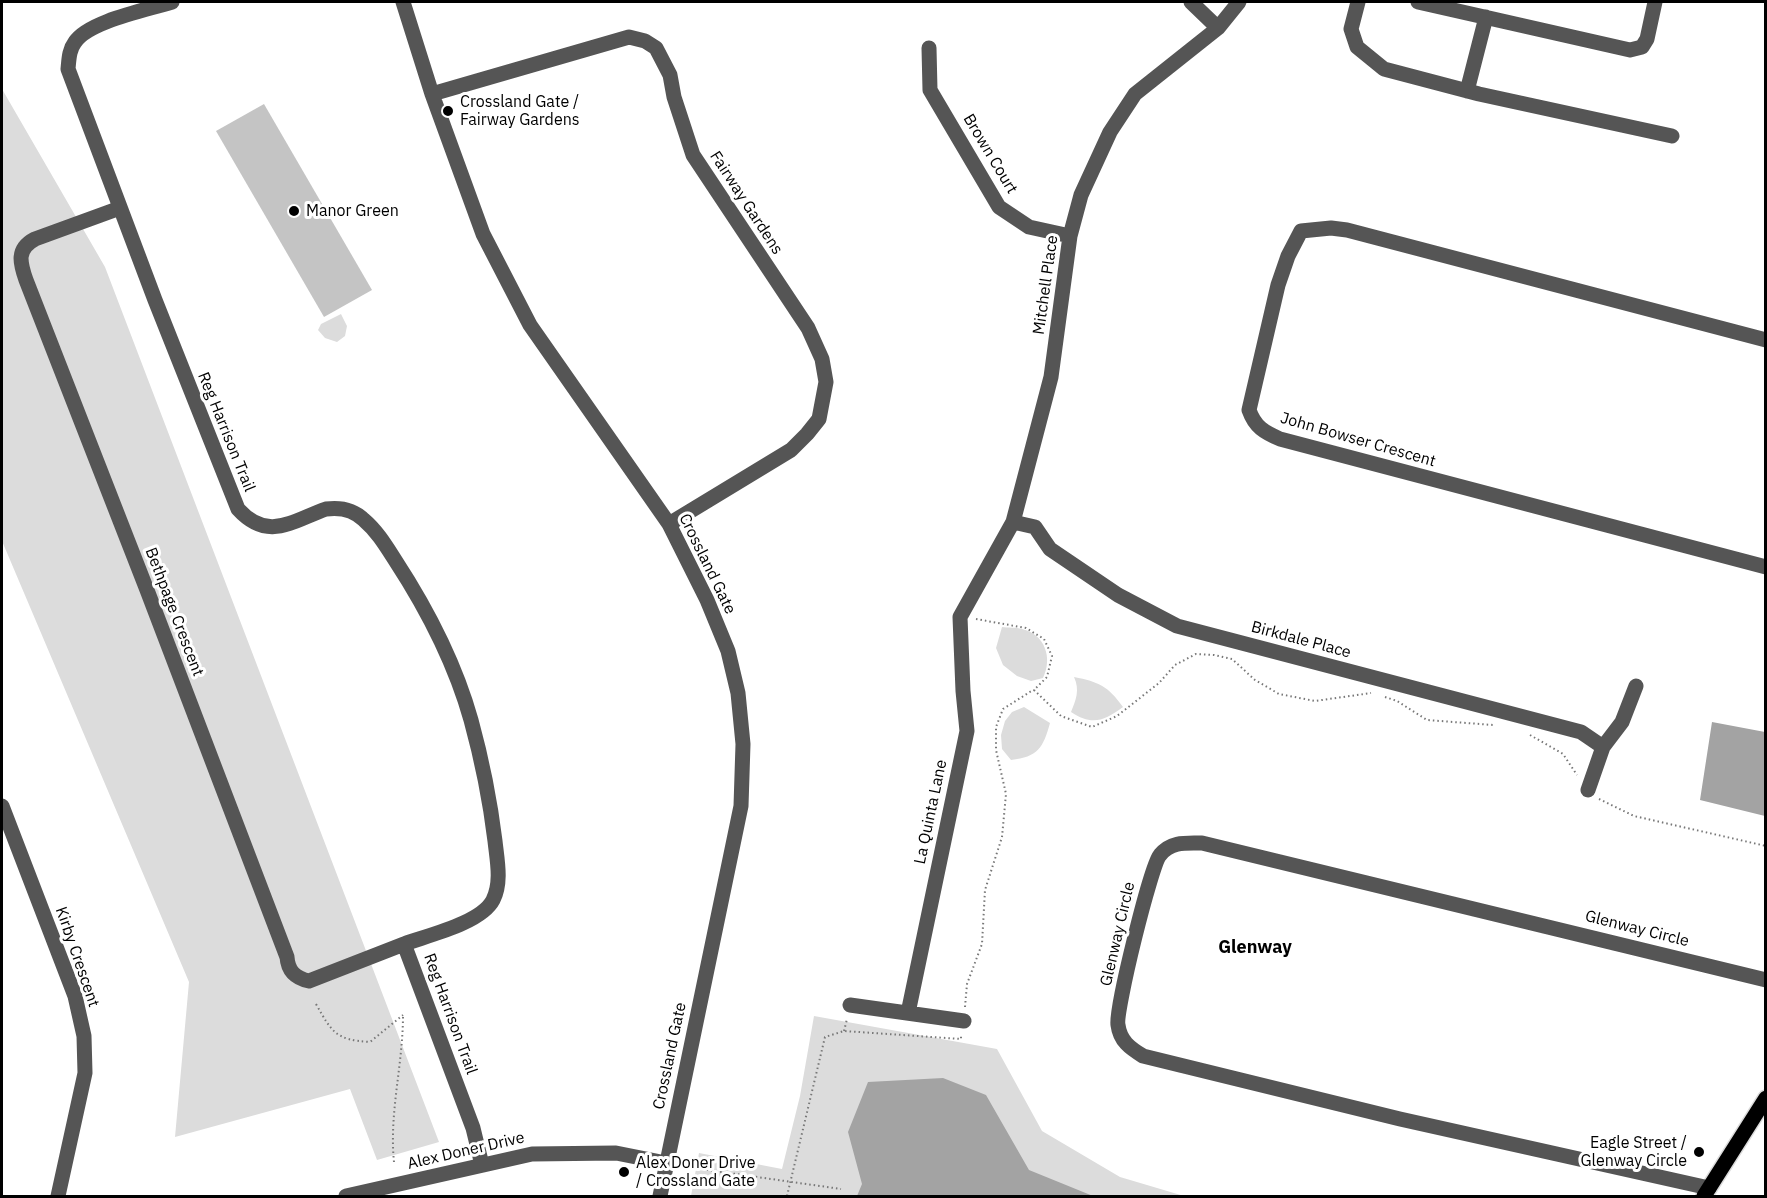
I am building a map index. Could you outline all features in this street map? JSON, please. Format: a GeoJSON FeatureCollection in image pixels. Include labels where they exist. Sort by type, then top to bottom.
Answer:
{"type":"FeatureCollection","features":[{"type":"Feature","properties":{"kind":"main road"},"geometry":{"type":"LineString","coordinates":[[1707,1192],[1766,1098]]}},
{"type":"Feature","properties":{"kind":"street","name":"Reg Harrison Trail"},"geometry":{"type":"LineString","coordinates":[[172,2],[90,28],[74,44],[69,55],[68,69],[238,510],[255,525],[266,528],[276,527],[326,509],[335,508],[355,513],[365,520],[387,548],[421,601],[458,681],[471,718],[489,801],[497,866],[496,889],[493,900],[478,916],[404,944],[473,1128],[482,1165]]}},
{"type":"Feature","properties":{"kind":"street","name":"Crossland Gate"},"geometry":{"type":"LineString","coordinates":[[403,2],[432,94],[483,234],[530,326],[669,524],[707,600],[728,651],[738,693],[743,744],[741,806],[660,1197]]}},
{"type":"Feature","properties":{"kind":"street"},"geometry":{"type":"LineString","coordinates":[[1191,2],[1218,28]]}},
{"type":"Feature","properties":{"kind":"street","name":"Mitchell Place"},"geometry":{"type":"LineString","coordinates":[[960,617],[1013,522],[1051,376],[1070,236],[1081,195],[1110,132],[1136,94],[1218,28],[1239,2]]}},
{"type":"Feature","properties":{"kind":"street"},"geometry":{"type":"LineString","coordinates":[[1358,2],[1351,29],[1357,47],[1384,69],[1467,91],[1672,136]]}},
{"type":"Feature","properties":{"kind":"street"},"geometry":{"type":"LineString","coordinates":[[1418,2],[1630,50],[1642,47],[1647,39],[1655,2]]}},
{"type":"Feature","properties":{"kind":"street"},"geometry":{"type":"LineString","coordinates":[[1467,91],[1486,17]]}},
{"type":"Feature","properties":{"kind":"street","name":"Fairway Gardens"},"geometry":{"type":"LineString","coordinates":[[432,94],[629,37],[645,41],[656,48],[670,75],[674,97],[693,154],[808,328],[822,359],[826,382],[819,419],[790,450],[669,524]]}},
{"type":"Feature","properties":{"kind":"street","name":"Brown Court"},"geometry":{"type":"LineString","coordinates":[[929,48],[930,90],[999,207],[1029,226],[1070,236]]}},
{"type":"Feature","properties":{"kind":"street","name":"Bethpage Crescent"},"geometry":{"type":"LineString","coordinates":[[120,208],[35,239],[23,248],[20,260],[287,957],[288,966],[299,979],[309,981],[404,944]]}},
{"type":"Feature","properties":{"kind":"street","name":"John Bowser Crescent"},"geometry":{"type":"LineString","coordinates":[[1766,340],[1347,230],[1331,228],[1301,231],[1288,256],[1278,285],[1249,410],[1254,423],[1266,433],[1280,439],[1766,567]]}},
{"type":"Feature","properties":{"kind":"street","name":"Birkdale Place"},"geometry":{"type":"LineString","coordinates":[[1013,522],[1035,527],[1050,549],[1118,595],[1177,626],[1581,732],[1603,747]]}},
{"type":"Feature","properties":{"kind":"street","name":"La Quinta Lane"},"geometry":{"type":"LineString","coordinates":[[908,1013],[967,731],[960,617]]}},
{"type":"Feature","properties":{"kind":"street"},"geometry":{"type":"LineString","coordinates":[[1588,790],[1603,747],[1622,722],[1636,686]]}},
{"type":"Feature","properties":{"kind":"street","name":"Kirby Crescent"},"geometry":{"type":"LineString","coordinates":[[2,806],[75,996],[84,1036],[85,1073],[58,1197]]}},
{"type":"Feature","properties":{"kind":"street","name":"Glenway Circle"},"geometry":{"type":"LineString","coordinates":[[1707,1192],[1143,1056],[1130,1048],[1121,1037],[1117,1023],[1125,979],[1151,873],[1160,855],[1177,843],[1202,843],[1766,980]]}},
{"type":"Feature","properties":{"kind":"street"},"geometry":{"type":"LineString","coordinates":[[850,1005],[964,1021]]}},
{"type":"Feature","properties":{"kind":"street","name":"Alex Doner Drive"},"geometry":{"type":"LineString","coordinates":[[346,1197],[408,1190],[482,1165],[532,1154],[616,1153],[666,1163]]}},
{"type":"Feature","properties":{"kind":"path"},"geometry":{"type":"LineString","coordinates":[[787,1197],[825,1037],[844,1031],[961,1039],[967,984],[982,944],[985,890],[1002,837],[1006,794],[996,750],[996,727],[1003,709],[1034,690],[1047,677],[1052,656],[1044,639],[1026,628],[960,617]]}},
{"type":"Feature","properties":{"kind":"path"},"geometry":{"type":"LineString","coordinates":[[1034,690],[1061,716],[1092,727],[1117,716],[1159,683],[1175,665],[1196,654],[1232,659],[1255,680],[1279,694],[1315,701],[1372,693]]}},
{"type":"Feature","properties":{"kind":"path"},"geometry":{"type":"LineString","coordinates":[[1381,696],[1397,701],[1427,720],[1497,726]]}},
{"type":"Feature","properties":{"kind":"path"},"geometry":{"type":"LineString","coordinates":[[1530,735],[1563,754],[1588,790],[1604,803],[1634,816],[1766,846]]}},
{"type":"Feature","properties":{"kind":"path"},"geometry":{"type":"LineString","coordinates":[[316,1004],[332,1030],[349,1041],[370,1042],[403,1015],[403,1044],[396,1084],[392,1140],[394,1162]]}},
{"type":"Feature","properties":{"kind":"path"},"geometry":{"type":"LineString","coordinates":[[666,1163],[841,1189]]}},
{"type":"Feature","properties":{"kind":"shaded area"},"geometry":{"type":"Polygon","coordinates":[[[2,89],[105,267],[439,1142],[377,1160],[350,1089],[175,1137],[189,982],[2,541],[2,89]]]}},
{"type":"Feature","properties":{"kind":"shaded area"},"geometry":{"type":"Polygon","coordinates":[[[341,314],[347,326],[345,336],[337,342],[325,338],[318,330],[321,324],[341,314]]]}},
{"type":"Feature","properties":{"kind":"shaded area"},"geometry":{"type":"Polygon","coordinates":[[[1002,627],[1020,628],[1030,632],[1041,641],[1047,655],[1043,678],[1031,681],[1017,676],[1003,665],[996,648],[1002,627]]]}},
{"type":"Feature","properties":{"kind":"shaded area"},"geometry":{"type":"Polygon","coordinates":[[[1074,677],[1102,686],[1113,694],[1123,707],[1110,716],[1098,720],[1085,719],[1071,712],[1077,691],[1074,677]]]}},
{"type":"Feature","properties":{"kind":"shaded area"},"geometry":{"type":"Polygon","coordinates":[[[1024,707],[1050,723],[1045,739],[1038,750],[1020,759],[1011,760],[1002,749],[1001,735],[1005,721],[1012,712],[1024,707]]]}},
{"type":"Feature","properties":{"kind":"shaded area"},"geometry":{"type":"Polygon","coordinates":[[[1712,722],[1765,732],[1765,816],[1700,800],[1712,722]]]}},
{"type":"Feature","properties":{"kind":"shaded area"},"geometry":{"type":"Polygon","coordinates":[[[814,1016],[997,1049],[1042,1131],[1120,1177],[1184,1196],[691,1196],[699,1153],[782,1169],[800,1096],[814,1016]]]}},
{"type":"Feature","properties":{"kind":"shaded area"},"geometry":{"type":"Polygon","coordinates":[[[943,1078],[986,1095],[1029,1170],[1093,1196],[857,1196],[862,1184],[848,1132],[868,1082],[943,1078]]]}},
{"type":"Feature","properties":{"kind":"building","name":"Manor Green"},"geometry":{"type":"Polygon","coordinates":[[[264,104],[372,290],[324,317],[216,131],[264,104]]]}},
{"type":"Feature","properties":{"kind":"place","name":"Crossland Gate / Fairway Gardens"},"geometry":{"type":"Point","coordinates":[448,111]}},
{"type":"Feature","properties":{"kind":"place","name":"Manor Green"},"geometry":{"type":"Point","coordinates":[294,211]}},
{"type":"Feature","properties":{"kind":"place","name":"Eagle Street / Glenway Circle"},"geometry":{"type":"Point","coordinates":[1699,1152]}},
{"type":"Feature","properties":{"kind":"place","name":"Alex Doner Drive / Crossland Gate"},"geometry":{"type":"Point","coordinates":[624,1172]}},
{"type":"Feature","properties":{"kind":"district","name":"Glenway"},"geometry":{"type":"Point","coordinates":[1255,948]}}]}
